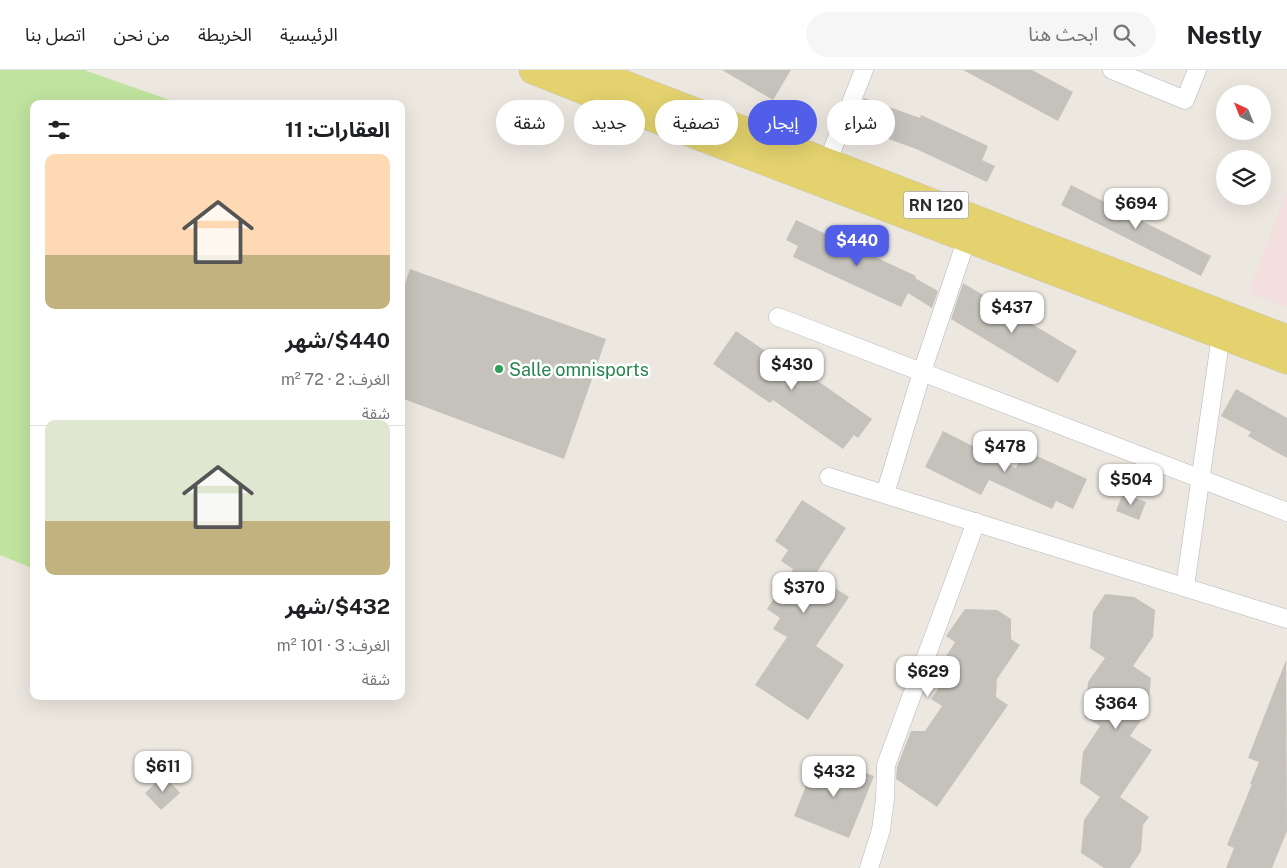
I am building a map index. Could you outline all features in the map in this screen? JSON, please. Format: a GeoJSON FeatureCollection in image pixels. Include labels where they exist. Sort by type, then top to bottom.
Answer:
{"type":"FeatureCollection","features":[{"type":"Feature","properties":{"kind":"main road"},"geometry":{"type":"LineString","coordinates":[[532,70],[1287,360]]}},
{"type":"Feature","properties":{"kind":"main road","name":"RN 120"},"geometry":{"type":"LineString","coordinates":[[586,70],[1287,338]]}},
{"type":"Feature","properties":{"kind":"street"},"geometry":{"type":"LineString","coordinates":[[827,163],[864,70]]}},
{"type":"Feature","properties":{"kind":"street"},"geometry":{"type":"LineString","coordinates":[[1112,70],[1185,100],[1197,70]]}},
{"type":"Feature","properties":{"kind":"street"},"geometry":{"type":"LineString","coordinates":[[884,494],[967,238]]}},
{"type":"Feature","properties":{"kind":"street"},"geometry":{"type":"LineString","coordinates":[[778,317],[1287,512]]}},
{"type":"Feature","properties":{"kind":"street"},"geometry":{"type":"LineString","coordinates":[[1184,587],[1201,479],[1220,335]]}},
{"type":"Feature","properties":{"kind":"street"},"geometry":{"type":"LineString","coordinates":[[829,477],[1287,619]]}},
{"type":"Feature","properties":{"kind":"street"},"geometry":{"type":"LineString","coordinates":[[870,868],[881,830],[885,799],[886,765],[976,522]]}},
{"type":"Feature","properties":{"kind":"shaded area"},"geometry":{"type":"Polygon","coordinates":[[[1287,191],[1287,307],[1248,293],[1287,191]]]}},
{"type":"Feature","properties":{"kind":"green space"},"geometry":{"type":"Polygon","coordinates":[[[0,70],[84,70],[170,100],[30,100],[30,567],[0,555],[0,70]]]}},
{"type":"Feature","properties":{"kind":"building"},"geometry":{"type":"Polygon","coordinates":[[[722,70],[791,70],[773,100],[722,70]]]}},
{"type":"Feature","properties":{"kind":"building"},"geometry":{"type":"Polygon","coordinates":[[[963,70],[1032,70],[1073,92],[1058,121],[963,70]]]}},
{"type":"Feature","properties":{"kind":"building"},"geometry":{"type":"Polygon","coordinates":[[[895,109],[920,118],[921,115],[988,146],[982,160],[995,166],[987,182],[895,141],[895,109]]]}},
{"type":"Feature","properties":{"kind":"building"},"geometry":{"type":"Polygon","coordinates":[[[1071,185],[1211,256],[1201,276],[1061,205],[1071,185]]]}},
{"type":"Feature","properties":{"kind":"building"},"geometry":{"type":"Polygon","coordinates":[[[796,220],[916,276],[915,278],[938,291],[932,308],[908,293],[901,307],[793,257],[798,246],[786,240],[796,220]]]}},
{"type":"Feature","properties":{"kind":"building","name":"Salle omnisports"},"geometry":{"type":"Polygon","coordinates":[[[410,269],[606,339],[564,459],[405,399],[405,283],[410,269]]]}},
{"type":"Feature","properties":{"kind":"building"},"geometry":{"type":"Polygon","coordinates":[[[963,283],[1077,351],[1058,383],[951,319],[963,283]]]}},
{"type":"Feature","properties":{"kind":"building"},"geometry":{"type":"Polygon","coordinates":[[[736,331],[792,369],[795,365],[872,419],[858,438],[854,435],[843,449],[773,400],[770,403],[713,364],[736,331]]]}},
{"type":"Feature","properties":{"kind":"building"},"geometry":{"type":"Polygon","coordinates":[[[1236,389],[1287,418],[1287,458],[1248,436],[1251,432],[1221,416],[1236,389]]]}},
{"type":"Feature","properties":{"kind":"building"},"geometry":{"type":"Polygon","coordinates":[[[943,431],[1016,468],[1024,450],[1087,479],[1073,509],[1056,501],[1052,509],[989,480],[981,495],[925,467],[943,431]]]}},
{"type":"Feature","properties":{"kind":"building"},"geometry":{"type":"Polygon","coordinates":[[[1123,493],[1146,502],[1139,520],[1116,511],[1123,493]]]}},
{"type":"Feature","properties":{"kind":"building"},"geometry":{"type":"Polygon","coordinates":[[[802,500],[846,528],[815,575],[849,597],[816,646],[844,665],[808,720],[755,685],[787,637],[773,629],[780,618],[767,609],[793,569],[781,561],[788,550],[775,541],[802,500]]]}},
{"type":"Feature","properties":{"kind":"building"},"geometry":{"type":"Polygon","coordinates":[[[1105,594],[1134,597],[1155,610],[1153,637],[1133,666],[1151,678],[1148,710],[1130,736],[1152,750],[1120,797],[1149,817],[1143,825],[1141,851],[1130,868],[1104,868],[1081,853],[1084,820],[1100,797],[1080,783],[1083,752],[1100,726],[1085,717],[1088,682],[1105,658],[1090,648],[1093,612],[1105,594]]]}},
{"type":"Feature","properties":{"kind":"building"},"geometry":{"type":"Polygon","coordinates":[[[965,609],[997,610],[1011,619],[1011,639],[1020,645],[997,679],[996,697],[1008,705],[937,807],[896,779],[897,767],[911,731],[925,731],[942,706],[931,699],[955,665],[945,658],[955,642],[946,636],[965,609]]]}},
{"type":"Feature","properties":{"kind":"building"},"geometry":{"type":"Polygon","coordinates":[[[1286,660],[1287,831],[1272,868],[1226,868],[1234,848],[1227,845],[1259,762],[1248,758],[1286,660]]]}},
{"type":"Feature","properties":{"kind":"building"},"geometry":{"type":"Polygon","coordinates":[[[815,763],[841,773],[845,765],[874,776],[849,838],[794,816],[815,763]]]}},
{"type":"Feature","properties":{"kind":"building"},"geometry":{"type":"Polygon","coordinates":[[[164,775],[180,793],[161,810],[145,793],[164,775]]]}},
{"type":"Feature","properties":{"kind":"place","name":"Salle omnisports"},"geometry":{"type":"Point","coordinates":[499,369]}}]}
